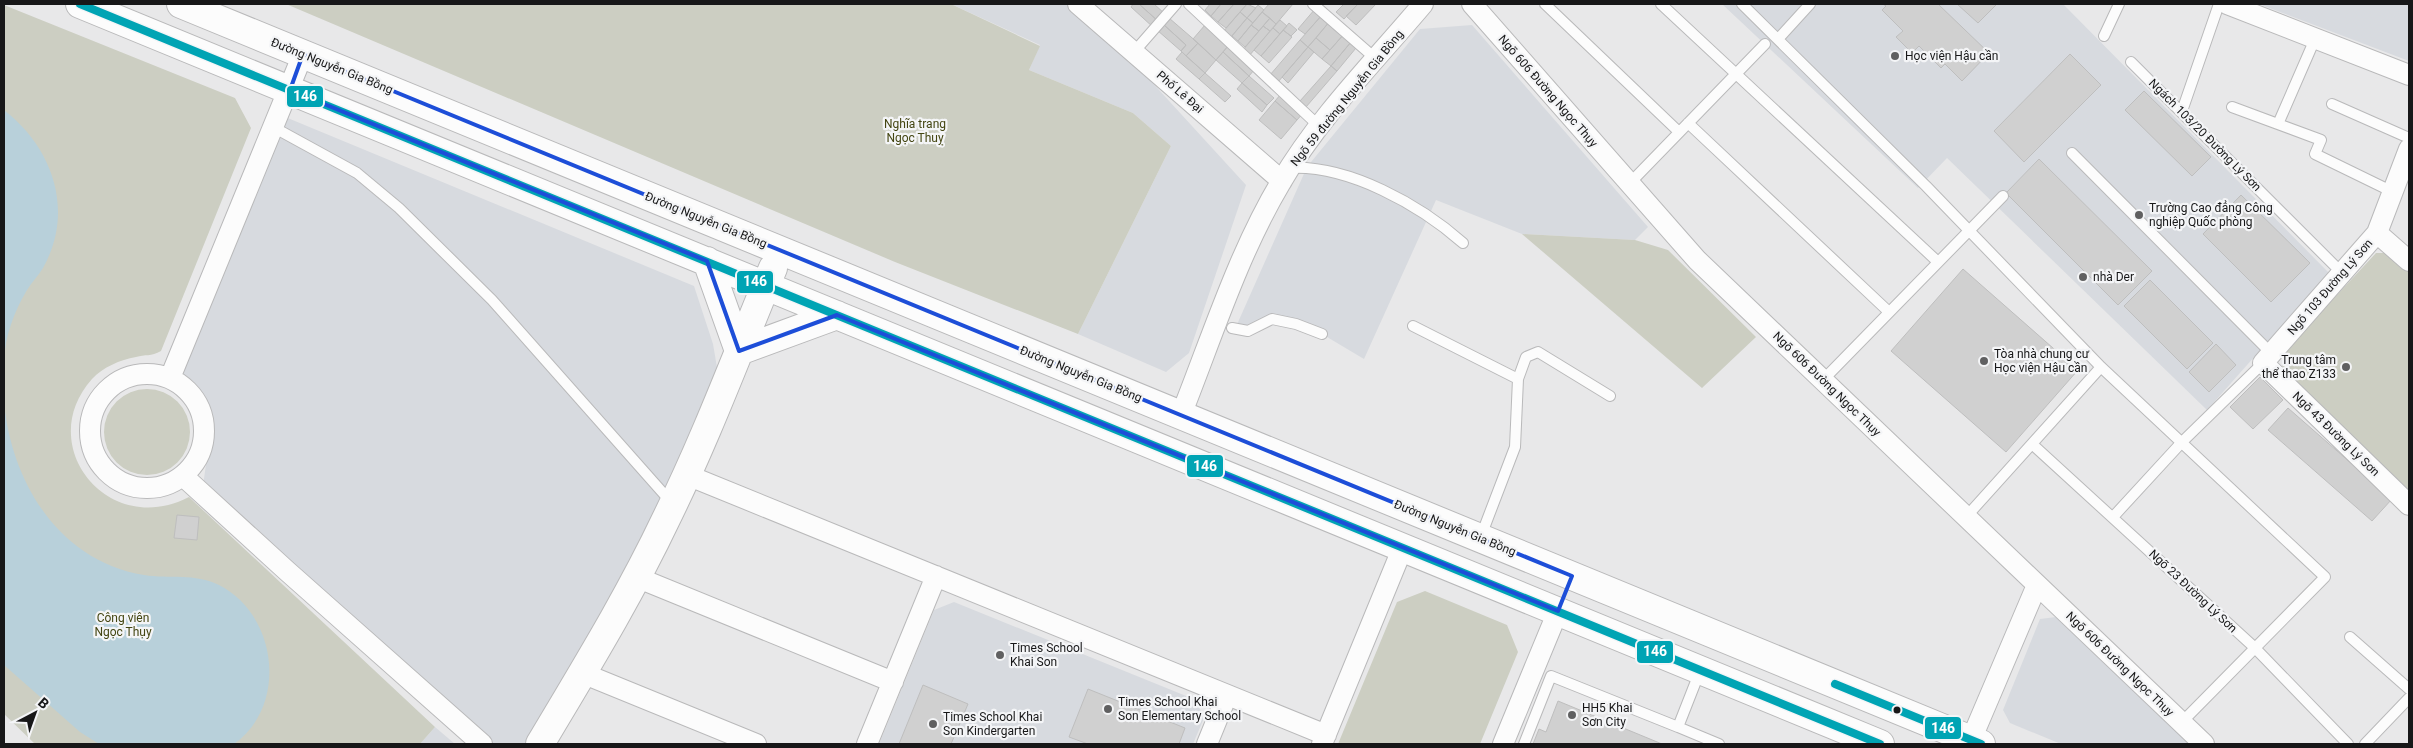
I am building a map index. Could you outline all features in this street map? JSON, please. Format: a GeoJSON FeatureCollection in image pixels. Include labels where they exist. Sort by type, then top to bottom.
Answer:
{"type":"FeatureCollection","features":[{"type":"Feature","properties":{"kind":"main road"},"geometry":{"type":"LineString","coordinates":[[80,4],[1880,744]]}},
{"type":"Feature","properties":{"kind":"main road","name":"Đường Nguyễn Gia Bồng"},"geometry":{"type":"LineString","coordinates":[[181,4],[1976,742]]}},
{"type":"Feature","properties":{"kind":"main road"},"geometry":{"type":"LineString","coordinates":[[540,744],[636,578],[674,504],[780,250]]}},
{"type":"Feature","properties":{"kind":"main road"},"geometry":{"type":"LineString","coordinates":[[707,261],[739,351]]}},
{"type":"Feature","properties":{"kind":"main road"},"geometry":{"type":"LineString","coordinates":[[739,351],[837,315]]}},
{"type":"Feature","properties":{"kind":"main road"},"geometry":{"type":"LineString","coordinates":[[1403,548],[1417,512]]}},
{"type":"Feature","properties":{"kind":"main road"},"geometry":{"type":"LineString","coordinates":[[1558,611],[1572,576]]}},
{"type":"Feature","properties":{"kind":"street","name":"Phố Lê Đại"},"geometry":{"type":"LineString","coordinates":[[1078,4],[1134,52],[1286,174]]}},
{"type":"Feature","properties":{"kind":"street","name":"Ngõ 59 đường Nguyễn Gia Bồng"},"geometry":{"type":"LineString","coordinates":[[1181,415],[1242,261],[1286,174],[1320,126],[1423,4]]}},
{"type":"Feature","properties":{"kind":"street","name":"Ngõ 606 Đường Ngọc Thụy"},"geometry":{"type":"LineString","coordinates":[[1472,4],[1696,260],[2204,744]]}},
{"type":"Feature","properties":{"kind":"street"},"geometry":{"type":"LineString","coordinates":[[2227,4],[2409,75]]}},
{"type":"Feature","properties":{"kind":"street"},"geometry":{"type":"LineString","coordinates":[[170,378],[303,54]]}},
{"type":"Feature","properties":{"kind":"street","name":"Ngõ 103 Đường Lý Sơn"},"geometry":{"type":"LineString","coordinates":[[2267,358],[2378,233],[2409,150]]}},
{"type":"Feature","properties":{"kind":"street"},"geometry":{"type":"LineString","coordinates":[[2378,233],[2409,261]]}},
{"type":"Feature","properties":{"kind":"street","name":"Ngõ 43 Đường Lý Sơn"},"geometry":{"type":"LineString","coordinates":[[2267,358],[2409,505]]}},
{"type":"Feature","properties":{"kind":"street"},"geometry":{"type":"LineString","coordinates":[[151,374],[170,378],[186,389],[198,404],[204,422],[204,441],[198,459],[183,476],[171,484],[152,489],[134,488],[116,480],[102,468],[92,451],[89,432],[92,413],[100,396],[114,383],[132,375],[151,374]]}},
{"type":"Feature","properties":{"kind":"street"},"geometry":{"type":"LineString","coordinates":[[687,475],[1227,695],[1324,740],[1403,548]]}},
{"type":"Feature","properties":{"kind":"street"},"geometry":{"type":"LineString","coordinates":[[183,476],[286,571],[482,744]]}},
{"type":"Feature","properties":{"kind":"street"},"geometry":{"type":"LineString","coordinates":[[867,744],[936,576]]}},
{"type":"Feature","properties":{"kind":"street"},"geometry":{"type":"LineString","coordinates":[[636,578],[893,682]]}},
{"type":"Feature","properties":{"kind":"street"},"geometry":{"type":"LineString","coordinates":[[1976,742],[2037,585]]}},
{"type":"Feature","properties":{"kind":"street"},"geometry":{"type":"LineString","coordinates":[[1503,744],[1558,611]]}},
{"type":"Feature","properties":{"kind":"street"},"geometry":{"type":"LineString","coordinates":[[582,673],[756,744]]}},
{"type":"Feature","properties":{"kind":"street"},"geometry":{"type":"LineString","coordinates":[[1207,744],[1227,695]]}},
{"type":"Feature","properties":{"kind":"lane"},"geometry":{"type":"LineString","coordinates":[[1134,52],[1176,4]]}},
{"type":"Feature","properties":{"kind":"lane"},"geometry":{"type":"LineString","coordinates":[[1189,4],[1320,126]]}},
{"type":"Feature","properties":{"kind":"lane"},"geometry":{"type":"LineString","coordinates":[[1313,4],[1376,58]]}},
{"type":"Feature","properties":{"kind":"lane"},"geometry":{"type":"LineString","coordinates":[[1545,4],[1680,132]]}},
{"type":"Feature","properties":{"kind":"lane"},"geometry":{"type":"LineString","coordinates":[[1661,4],[1938,262]]}},
{"type":"Feature","properties":{"kind":"lane"},"geometry":{"type":"LineString","coordinates":[[1742,4],[1779,38],[1969,230],[2101,367],[2325,577],[2181,723]]}},
{"type":"Feature","properties":{"kind":"lane"},"geometry":{"type":"LineString","coordinates":[[1779,38],[1810,4]]}},
{"type":"Feature","properties":{"kind":"lane"},"geometry":{"type":"LineString","coordinates":[[2104,36],[2119,4]]}},
{"type":"Feature","properties":{"kind":"lane"},"geometry":{"type":"LineString","coordinates":[[2182,111],[2219,4]]}},
{"type":"Feature","properties":{"kind":"lane"},"geometry":{"type":"LineString","coordinates":[[2278,124],[2315,39]]}},
{"type":"Feature","properties":{"kind":"lane"},"geometry":{"type":"LineString","coordinates":[[1629,184],[1764,44]]}},
{"type":"Feature","properties":{"kind":"lane","name":"Ngách 103/20 Đường Lý Sơn"},"geometry":{"type":"LineString","coordinates":[[2131,62],[2182,111],[2342,274]]}},
{"type":"Feature","properties":{"kind":"lane"},"geometry":{"type":"LineString","coordinates":[[2332,104],[2409,138]]}},
{"type":"Feature","properties":{"kind":"lane"},"geometry":{"type":"LineString","coordinates":[[2232,107],[2321,140],[2315,154],[2393,192]]}},
{"type":"Feature","properties":{"kind":"lane"},"geometry":{"type":"LineString","coordinates":[[1688,123],[1889,312]]}},
{"type":"Feature","properties":{"kind":"lane"},"geometry":{"type":"LineString","coordinates":[[273,127],[357,173],[399,208],[492,300],[674,504]]}},
{"type":"Feature","properties":{"kind":"lane"},"geometry":{"type":"LineString","coordinates":[[2072,153],[2267,358],[2182,442],[2112,517]]}},
{"type":"Feature","properties":{"kind":"lane"},"geometry":{"type":"LineString","coordinates":[[1286,174],[1307,167],[1332,173],[1393,195],[1443,225],[1463,243]]}},
{"type":"Feature","properties":{"kind":"lane"},"geometry":{"type":"LineString","coordinates":[[1823,380],[2003,196]]}},
{"type":"Feature","properties":{"kind":"lane"},"geometry":{"type":"LineString","coordinates":[[1232,328],[1248,330],[1272,319],[1296,324],[1322,334]]}},
{"type":"Feature","properties":{"kind":"lane"},"geometry":{"type":"LineString","coordinates":[[1413,326],[1518,380]]}},
{"type":"Feature","properties":{"kind":"lane"},"geometry":{"type":"LineString","coordinates":[[1480,538],[1515,447],[1518,380],[1526,357],[1538,352],[1610,396]]}},
{"type":"Feature","properties":{"kind":"lane"},"geometry":{"type":"LineString","coordinates":[[1966,517],[2101,367]]}},
{"type":"Feature","properties":{"kind":"lane","name":"Ngõ 23 Đường Lý Sơn"},"geometry":{"type":"LineString","coordinates":[[2032,444],[2254,647],[2348,744]]}},
{"type":"Feature","properties":{"kind":"lane"},"geometry":{"type":"LineString","coordinates":[[2350,637],[2409,689]]}},
{"type":"Feature","properties":{"kind":"lane"},"geometry":{"type":"LineString","coordinates":[[1678,727],[1700,670]]}},
{"type":"Feature","properties":{"kind":"lane"},"geometry":{"type":"LineString","coordinates":[[1524,744],[1552,676],[1719,744]]}},
{"type":"Feature","properties":{"kind":"lane"},"geometry":{"type":"LineString","coordinates":[[2365,744],[2409,698]]}},
{"type":"Feature","properties":{"kind":"highlighted area"},"geometry":{"type":"Polygon","coordinates":[[[303,54],[1572,576],[1558,611],[837,315],[739,351],[707,261],[290,90],[303,54]]]}},
{"type":"Feature","properties":{"kind":"shaded area"},"geometry":{"type":"Polygon","coordinates":[[[951,4],[1076,4],[1084,8],[1246,185],[1189,353],[1166,372],[1078,334],[1171,146],[1133,113],[1029,70],[1040,45],[951,4]]]}},
{"type":"Feature","properties":{"kind":"shaded area","name":"Trường Cao đẳng Công nghiệp Quốc phòng"},"geometry":{"type":"Polygon","coordinates":[[[1722,4],[2063,4],[2329,273],[2207,410],[1947,158],[1918,188],[1722,4]]]}},
{"type":"Feature","properties":{"kind":"shaded area"},"geometry":{"type":"Polygon","coordinates":[[[2259,4],[2409,4],[2409,61],[2259,4]]]}},
{"type":"Feature","properties":{"kind":"shaded area"},"geometry":{"type":"Polygon","coordinates":[[[1472,25],[1648,227],[1635,240],[1522,234],[1436,200],[1364,359],[1322,334],[1272,319],[1235,329],[1307,167],[1420,29],[1472,25]]]}},
{"type":"Feature","properties":{"kind":"shaded area"},"geometry":{"type":"Polygon","coordinates":[[[278,114],[694,286],[713,344],[722,397],[539,744],[482,744],[202,493],[213,414],[175,366],[278,114]]]}},
{"type":"Feature","properties":{"kind":"shaded area","name":"Times School Khai Son"},"geometry":{"type":"Polygon","coordinates":[[[954,602],[1196,700],[1204,718],[1193,744],[879,744],[934,610],[954,602]]]}},
{"type":"Feature","properties":{"kind":"shaded area"},"geometry":{"type":"Polygon","coordinates":[[[2056,617],[2189,744],[2061,744],[2010,723],[2003,710],[2040,619],[2056,617]]]}},
{"type":"Feature","properties":{"kind":"shaded area"},"geometry":{"type":"Polygon","coordinates":[[[435,727],[455,744],[420,744],[435,727]]]}},
{"type":"Feature","properties":{"kind":"green space","name":"Nghĩa trang Ngọc Thuỵ"},"geometry":{"type":"Polygon","coordinates":[[[286,4],[951,4],[1040,46],[1029,70],[1133,113],[1171,146],[1078,334],[895,262],[286,4]]]}},
{"type":"Feature","properties":{"kind":"green space","name":"Công viên Ngọc Thụy"},"geometry":{"type":"Polygon","coordinates":[[[4,5],[235,98],[251,128],[161,351],[118,362],[101,371],[92,379],[76,405],[71,431],[75,456],[88,478],[107,496],[131,506],[159,507],[189,497],[435,727],[420,744],[35,744],[4,714],[4,5]]]}},
{"type":"Feature","properties":{"kind":"green space"},"geometry":{"type":"Polygon","coordinates":[[[1522,234],[1635,240],[1668,250],[1756,337],[1702,388],[1522,234]]]}},
{"type":"Feature","properties":{"kind":"green space","name":"Trung tâm thể thao Z133"},"geometry":{"type":"Polygon","coordinates":[[[2376,253],[2394,253],[2409,267],[2409,498],[2282,380],[2282,354],[2376,253]]]}},
{"type":"Feature","properties":{"kind":"green space"},"geometry":{"type":"Polygon","coordinates":[[[147,389],[163,392],[171,396],[183,408],[187,416],[190,432],[187,448],[183,456],[171,468],[163,472],[147,475],[131,472],[123,468],[111,456],[107,448],[104,432],[107,416],[111,408],[123,396],[131,392],[147,389]]]}},
{"type":"Feature","properties":{"kind":"green space"},"geometry":{"type":"Polygon","coordinates":[[[1425,591],[1507,625],[1518,652],[1480,744],[1338,744],[1397,602],[1425,591]]]}},
{"type":"Feature","properties":{"kind":"water"},"geometry":{"type":"Polygon","coordinates":[[[4,110],[21,125],[35,143],[46,162],[54,182],[58,203],[57,225],[53,246],[43,268],[27,290],[14,316],[6,342],[4,361],[4,110]]]}},
{"type":"Feature","properties":{"kind":"water"},"geometry":{"type":"Polygon","coordinates":[[[4,403],[9,433],[17,462],[29,489],[45,514],[64,536],[87,553],[114,567],[144,575],[210,581],[239,599],[254,617],[264,638],[269,661],[269,685],[263,707],[251,727],[234,744],[99,744],[80,732],[4,665],[4,403]]]}},
{"type":"Feature","properties":{"kind":"building"},"geometry":{"type":"Polygon","coordinates":[[[1133,4],[1139,4],[1159,22],[1154,28],[1131,7],[1133,4]]]}},
{"type":"Feature","properties":{"kind":"building"},"geometry":{"type":"Polygon","coordinates":[[[1139,4],[1154,4],[1165,14],[1159,22],[1139,4]]]}},
{"type":"Feature","properties":{"kind":"building"},"geometry":{"type":"Polygon","coordinates":[[[1210,4],[1221,4],[1211,16],[1205,10],[1210,4]]]}},
{"type":"Feature","properties":{"kind":"building"},"geometry":{"type":"Polygon","coordinates":[[[1221,4],[1234,4],[1218,22],[1211,16],[1221,4]]]}},
{"type":"Feature","properties":{"kind":"building"},"geometry":{"type":"Polygon","coordinates":[[[1234,4],[1247,4],[1226,28],[1218,22],[1234,4]]]}},
{"type":"Feature","properties":{"kind":"building"},"geometry":{"type":"Polygon","coordinates":[[[1247,4],[1256,8],[1247,18],[1240,12],[1247,4]]]}},
{"type":"Feature","properties":{"kind":"building"},"geometry":{"type":"Polygon","coordinates":[[[1269,4],[1293,4],[1276,24],[1262,12],[1269,4]]]}},
{"type":"Feature","properties":{"kind":"building"},"geometry":{"type":"Polygon","coordinates":[[[1344,4],[1358,4],[1344,19],[1336,12],[1344,4]]]}},
{"type":"Feature","properties":{"kind":"building"},"geometry":{"type":"Polygon","coordinates":[[[1358,4],[1376,4],[1356,25],[1346,16],[1358,4]]]}},
{"type":"Feature","properties":{"kind":"building"},"geometry":{"type":"Polygon","coordinates":[[[1883,4],[1938,4],[1989,53],[1962,81],[1945,64],[1941,68],[1919,46],[1912,53],[1896,37],[1903,31],[1882,10],[1886,6],[1883,4]]]}},
{"type":"Feature","properties":{"kind":"building"},"geometry":{"type":"Polygon","coordinates":[[[1957,4],[1997,4],[1978,23],[1957,4]]]}},
{"type":"Feature","properties":{"kind":"building"},"geometry":{"type":"Polygon","coordinates":[[[1258,5],[1264,10],[1253,23],[1247,18],[1258,5]]]}},
{"type":"Feature","properties":{"kind":"building"},"geometry":{"type":"Polygon","coordinates":[[[1315,9],[1322,15],[1305,34],[1298,29],[1315,9]]]}},
{"type":"Feature","properties":{"kind":"building"},"geometry":{"type":"Polygon","coordinates":[[[1240,12],[1247,18],[1230,38],[1223,32],[1240,12]]]}},
{"type":"Feature","properties":{"kind":"building"},"geometry":{"type":"Polygon","coordinates":[[[1262,12],[1270,18],[1259,31],[1251,25],[1262,12]]]}},
{"type":"Feature","properties":{"kind":"building"},"geometry":{"type":"Polygon","coordinates":[[[1322,15],[1330,21],[1308,47],[1300,40],[1322,15]]]}},
{"type":"Feature","properties":{"kind":"building"},"geometry":{"type":"Polygon","coordinates":[[[1169,18],[1198,43],[1186,56],[1181,51],[1186,45],[1163,24],[1169,18]]]}},
{"type":"Feature","properties":{"kind":"building"},"geometry":{"type":"Polygon","coordinates":[[[1247,18],[1253,23],[1238,41],[1232,36],[1247,18]]]}},
{"type":"Feature","properties":{"kind":"building"},"geometry":{"type":"Polygon","coordinates":[[[1270,18],[1276,24],[1270,31],[1263,26],[1270,18]]]}},
{"type":"Feature","properties":{"kind":"building"},"geometry":{"type":"Polygon","coordinates":[[[1280,20],[1287,26],[1280,34],[1273,28],[1280,20]]]}},
{"type":"Feature","properties":{"kind":"building"},"geometry":{"type":"Polygon","coordinates":[[[1330,21],[1344,34],[1330,50],[1316,38],[1330,21]]]}},
{"type":"Feature","properties":{"kind":"building"},"geometry":{"type":"Polygon","coordinates":[[[1289,23],[1297,30],[1291,36],[1283,30],[1289,23]]]}},
{"type":"Feature","properties":{"kind":"building"},"geometry":{"type":"Polygon","coordinates":[[[1163,24],[1186,45],[1181,51],[1157,30],[1163,24]]]}},
{"type":"Feature","properties":{"kind":"building"},"geometry":{"type":"Polygon","coordinates":[[[1205,25],[1228,46],[1216,60],[1193,39],[1205,25]]]}},
{"type":"Feature","properties":{"kind":"building"},"geometry":{"type":"Polygon","coordinates":[[[1251,25],[1259,31],[1245,47],[1238,41],[1251,25]]]}},
{"type":"Feature","properties":{"kind":"building"},"geometry":{"type":"Polygon","coordinates":[[[1263,26],[1270,31],[1249,56],[1243,50],[1263,26]]]}},
{"type":"Feature","properties":{"kind":"building"},"geometry":{"type":"Polygon","coordinates":[[[1273,28],[1280,34],[1261,56],[1254,50],[1273,28]]]}},
{"type":"Feature","properties":{"kind":"building"},"geometry":{"type":"Polygon","coordinates":[[[1283,30],[1292,37],[1269,63],[1261,56],[1283,30]]]}},
{"type":"Feature","properties":{"kind":"building"},"geometry":{"type":"Polygon","coordinates":[[[1344,34],[1352,41],[1331,66],[1322,59],[1344,34]]]}},
{"type":"Feature","properties":{"kind":"building"},"geometry":{"type":"Polygon","coordinates":[[[1316,38],[1330,50],[1322,59],[1308,47],[1316,38]]]}},
{"type":"Feature","properties":{"kind":"building"},"geometry":{"type":"Polygon","coordinates":[[[1300,40],[1308,47],[1278,82],[1270,75],[1300,40]]]}},
{"type":"Feature","properties":{"kind":"building"},"geometry":{"type":"Polygon","coordinates":[[[1198,43],[1216,60],[1205,73],[1186,56],[1198,43]]]}},
{"type":"Feature","properties":{"kind":"building"},"geometry":{"type":"Polygon","coordinates":[[[1350,43],[1356,48],[1337,71],[1331,66],[1350,43]]]}},
{"type":"Feature","properties":{"kind":"building"},"geometry":{"type":"Polygon","coordinates":[[[1228,46],[1254,70],[1249,76],[1223,52],[1228,46]]]}},
{"type":"Feature","properties":{"kind":"building"},"geometry":{"type":"Polygon","coordinates":[[[1308,47],[1314,52],[1288,83],[1282,77],[1308,47]]]}},
{"type":"Feature","properties":{"kind":"building"},"geometry":{"type":"Polygon","coordinates":[[[1182,52],[1205,73],[1199,79],[1176,59],[1182,52]]]}},
{"type":"Feature","properties":{"kind":"building"},"geometry":{"type":"Polygon","coordinates":[[[1223,52],[1249,76],[1242,83],[1216,60],[1223,52]]]}},
{"type":"Feature","properties":{"kind":"building"},"geometry":{"type":"Polygon","coordinates":[[[2070,54],[2101,85],[2024,162],[1994,131],[2070,54]]]}},
{"type":"Feature","properties":{"kind":"building"},"geometry":{"type":"Polygon","coordinates":[[[1331,66],[1337,71],[1306,107],[1300,101],[1331,66]]]}},
{"type":"Feature","properties":{"kind":"building"},"geometry":{"type":"Polygon","coordinates":[[[1205,73],[1231,96],[1225,102],[1199,79],[1205,73]]]}},
{"type":"Feature","properties":{"kind":"building"},"geometry":{"type":"Polygon","coordinates":[[[1249,76],[1274,98],[1267,105],[1242,83],[1249,76]]]}},
{"type":"Feature","properties":{"kind":"building"},"geometry":{"type":"Polygon","coordinates":[[[1242,83],[1267,105],[1262,112],[1237,89],[1242,83]]]}},
{"type":"Feature","properties":{"kind":"building"},"geometry":{"type":"Polygon","coordinates":[[[2144,91],[2211,157],[2192,176],[2125,110],[2144,91]]]}},
{"type":"Feature","properties":{"kind":"building"},"geometry":{"type":"Polygon","coordinates":[[[1281,94],[1303,113],[1297,120],[1275,101],[1281,94]]]}},
{"type":"Feature","properties":{"kind":"building"},"geometry":{"type":"Polygon","coordinates":[[[1275,101],[1297,120],[1281,139],[1259,120],[1275,101]]]}},
{"type":"Feature","properties":{"kind":"building"},"geometry":{"type":"Polygon","coordinates":[[[2039,159],[2152,271],[2118,305],[2006,193],[2039,159]]]}},
{"type":"Feature","properties":{"kind":"building"},"geometry":{"type":"Polygon","coordinates":[[[2241,195],[2310,263],[2271,302],[2203,234],[2241,195]]]}},
{"type":"Feature","properties":{"kind":"building","name":"Tòa nhà chung cư Học viện Hậu cần"},"geometry":{"type":"Polygon","coordinates":[[[1963,269],[2078,370],[2006,452],[1891,351],[1963,269]]]}},
{"type":"Feature","properties":{"kind":"building"},"geometry":{"type":"Polygon","coordinates":[[[2150,280],[2213,343],[2187,369],[2124,306],[2150,280]]]}},
{"type":"Feature","properties":{"kind":"building"},"geometry":{"type":"Polygon","coordinates":[[[2216,344],[2236,365],[2209,392],[2189,372],[2216,344]]]}},
{"type":"Feature","properties":{"kind":"building"},"geometry":{"type":"Polygon","coordinates":[[[2260,377],[2283,400],[2253,429],[2230,407],[2260,377]]]}},
{"type":"Feature","properties":{"kind":"building"},"geometry":{"type":"Polygon","coordinates":[[[2288,408],[2392,499],[2372,521],[2268,430],[2288,408]]]}},
{"type":"Feature","properties":{"kind":"building"},"geometry":{"type":"Polygon","coordinates":[[[177,515],[199,517],[197,540],[174,538],[177,515]]]}},
{"type":"Feature","properties":{"kind":"building","name":"Times School Khai Son Kindergarten"},"geometry":{"type":"Polygon","coordinates":[[[923,685],[968,704],[951,744],[899,744],[923,685]]]}},
{"type":"Feature","properties":{"kind":"building","name":"Times School Khai Son Elementary School"},"geometry":{"type":"Polygon","coordinates":[[[1088,689],[1185,728],[1179,744],[1088,744],[1069,737],[1088,689]]]}},
{"type":"Feature","properties":{"kind":"building","name":"HH5 Khai Sơn City"},"geometry":{"type":"Polygon","coordinates":[[[1558,701],[1662,744],[1533,744],[1539,729],[1546,732],[1558,701]]]}},
{"type":"Feature","properties":{"kind":"transit line","name":"146"},"geometry":{"type":"LineString","coordinates":[[80,4],[1880,744]]}},
{"type":"Feature","properties":{"kind":"transit line","name":"146"},"geometry":{"type":"LineString","coordinates":[[1835,684],[1981,744]]}},
{"type":"Feature","properties":{"kind":"place","name":"Học viện Hậu cần"},"geometry":{"type":"Point","coordinates":[1895,56]}},
{"type":"Feature","properties":{"kind":"place","name":"Trường Cao đẳng Công nghiệp Quốc phòng"},"geometry":{"type":"Point","coordinates":[2139,215]}},
{"type":"Feature","properties":{"kind":"place","name":"nhà Der"},"geometry":{"type":"Point","coordinates":[2083,277]}},
{"type":"Feature","properties":{"kind":"place","name":"Tòa nhà chung cư Học viện Hậu cần"},"geometry":{"type":"Point","coordinates":[1984,361]}},
{"type":"Feature","properties":{"kind":"place","name":"Trung tâm thể thao Z133"},"geometry":{"type":"Point","coordinates":[2346,367]}},
{"type":"Feature","properties":{"kind":"place","name":"Times School Khai Son"},"geometry":{"type":"Point","coordinates":[1000,655]}},
{"type":"Feature","properties":{"kind":"place","name":"Times School Khai Son Elementary School"},"geometry":{"type":"Point","coordinates":[1108,709]}},
{"type":"Feature","properties":{"kind":"place","name":"HH5 Khai Sơn City"},"geometry":{"type":"Point","coordinates":[1572,715]}},
{"type":"Feature","properties":{"kind":"place","name":"Times School Khai Son Kindergarten"},"geometry":{"type":"Point","coordinates":[933,724]}}]}
